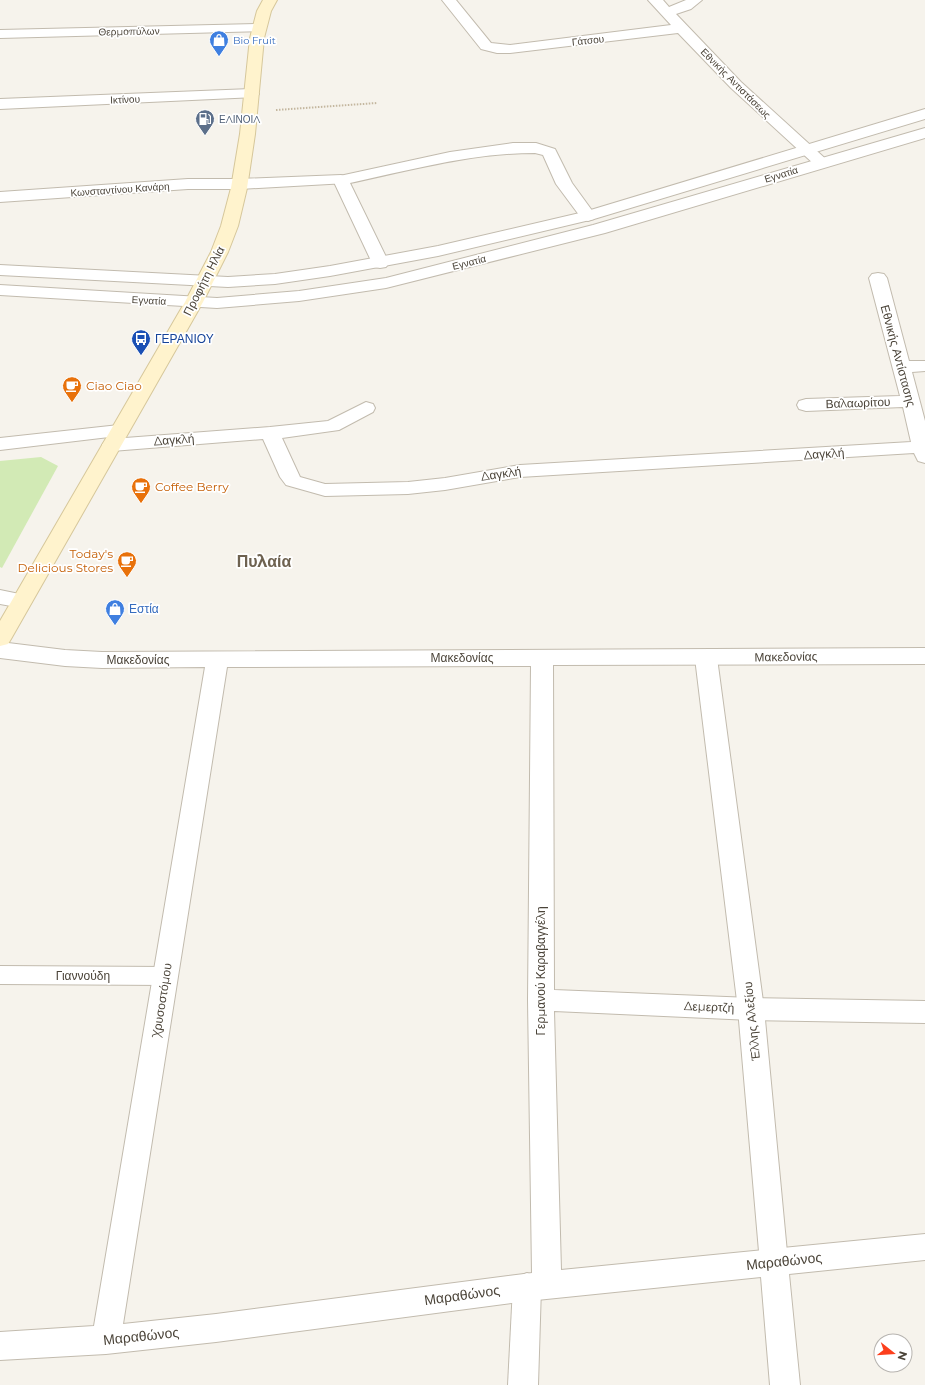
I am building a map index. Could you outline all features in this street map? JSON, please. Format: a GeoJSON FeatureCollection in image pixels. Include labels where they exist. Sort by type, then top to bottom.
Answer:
{"type":"FeatureCollection","features":[{"type":"Feature","properties":{"kind":"main road","name":"Προφήτη Ηλία"},"geometry":{"type":"LineString","coordinates":[[0,638],[206,281],[228,231],[240,184],[261,16],[270,0]]}},
{"type":"Feature","properties":{"kind":"street","name":"Γάτσου"},"geometry":{"type":"LineString","coordinates":[[449,0],[482,43],[493,49],[533,46],[683,28]]}},
{"type":"Feature","properties":{"kind":"street","name":"Εθνικής Αντιστάσεως"},"geometry":{"type":"LineString","coordinates":[[655,0],[732,81],[821,162]]}},
{"type":"Feature","properties":{"kind":"street"},"geometry":{"type":"LineString","coordinates":[[668,12],[686,6],[695,0]]}},
{"type":"Feature","properties":{"kind":"street","name":"Θερμοπύλων"},"geometry":{"type":"LineString","coordinates":[[0,34],[259,28]]}},
{"type":"Feature","properties":{"kind":"street","name":"Ικτίνου"},"geometry":{"type":"LineString","coordinates":[[0,104],[251,94]]}},
{"type":"Feature","properties":{"kind":"street","name":"Εγνατία"},"geometry":{"type":"LineString","coordinates":[[0,270],[243,282],[275,279],[380,263],[588,216],[925,114]]}},
{"type":"Feature","properties":{"kind":"street","name":"Εγνατία"},"geometry":{"type":"LineString","coordinates":[[0,290],[194,302],[243,302],[386,283],[599,229],[925,132]]}},
{"type":"Feature","properties":{"kind":"street","name":"Κωνσταντίνου Κανάρη"},"geometry":{"type":"LineString","coordinates":[[0,197],[188,184],[240,184],[341,180],[504,148],[525,147],[546,150],[549,152],[564,184],[588,216]]}},
{"type":"Feature","properties":{"kind":"street"},"geometry":{"type":"LineString","coordinates":[[341,180],[380,263]]}},
{"type":"Feature","properties":{"kind":"street","name":"Εθνικής Αντίστασης"},"geometry":{"type":"LineString","coordinates":[[878,278],[924,452]]}},
{"type":"Feature","properties":{"kind":"street"},"geometry":{"type":"LineString","coordinates":[[902,367],[925,366]]}},
{"type":"Feature","properties":{"kind":"street","name":"Βαλαωρίτου"},"geometry":{"type":"LineString","coordinates":[[806,405],[911,401]]}},
{"type":"Feature","properties":{"kind":"street"},"geometry":{"type":"LineString","coordinates":[[270,433],[332,426],[366,408]]}},
{"type":"Feature","properties":{"kind":"street","name":"Δαγκλή"},"geometry":{"type":"LineString","coordinates":[[0,444],[116,438],[270,433],[293,481],[325,490],[365,490],[422,486],[499,473],[532,470],[924,452]]}},
{"type":"Feature","properties":{"kind":"street"},"geometry":{"type":"LineString","coordinates":[[0,596],[22,601]]}},
{"type":"Feature","properties":{"kind":"street","name":"Μακεδονίας"},"geometry":{"type":"LineString","coordinates":[[0,650],[88,660],[925,656]]}},
{"type":"Feature","properties":{"kind":"street","name":"Γερμανού Καραβαγγέλη"},"geometry":{"type":"LineString","coordinates":[[523,1385],[537,1286],[541,1000],[542,657]]}},
{"type":"Feature","properties":{"kind":"street","name":"Έλλης Αλεξίου"},"geometry":{"type":"LineString","coordinates":[[706,658],[751,1008],[785,1385]]}},
{"type":"Feature","properties":{"kind":"street","name":"Χρυσοστόμου"},"geometry":{"type":"LineString","coordinates":[[106,1340],[217,660]]}},
{"type":"Feature","properties":{"kind":"street","name":"Δεμερτζή"},"geometry":{"type":"LineString","coordinates":[[541,1000],[751,1008],[925,1012]]}},
{"type":"Feature","properties":{"kind":"street","name":"Μαραθώνος"},"geometry":{"type":"LineString","coordinates":[[0,1346],[106,1340],[216,1328],[537,1286],[925,1247]]}},
{"type":"Feature","properties":{"kind":"lane","name":"Γιαννούδη"},"geometry":{"type":"LineString","coordinates":[[0,975],[166,976]]}},
{"type":"Feature","properties":{"kind":"path"},"geometry":{"type":"LineString","coordinates":[[280,110],[377,103]]}},
{"type":"Feature","properties":{"kind":"green space"},"geometry":{"type":"Polygon","coordinates":[[[41,457],[58,466],[2,568],[0,567],[0,461],[41,457]]]}},
{"type":"Feature","properties":{"kind":"place","name":"Bio Fruit"},"geometry":{"type":"Point","coordinates":[219,57]}},
{"type":"Feature","properties":{"kind":"place","name":"ΕΛΙΝΟΙΛ"},"geometry":{"type":"Point","coordinates":[205,136]}},
{"type":"Feature","properties":{"kind":"place","name":"ΓΕΡΑΝΙΟΥ"},"geometry":{"type":"Point","coordinates":[141,356]}},
{"type":"Feature","properties":{"kind":"place","name":"Ciao Ciao"},"geometry":{"type":"Point","coordinates":[72,403]}},
{"type":"Feature","properties":{"kind":"place","name":"Coffee Berry"},"geometry":{"type":"Point","coordinates":[141,504]}},
{"type":"Feature","properties":{"kind":"place","name":"Today's Delicious Stores"},"geometry":{"type":"Point","coordinates":[127,578]}},
{"type":"Feature","properties":{"kind":"place","name":"Εστία"},"geometry":{"type":"Point","coordinates":[115,626]}},
{"type":"Feature","properties":{"kind":"district","name":"Πυλαία"},"geometry":{"type":"Point","coordinates":[264,561]}}]}
